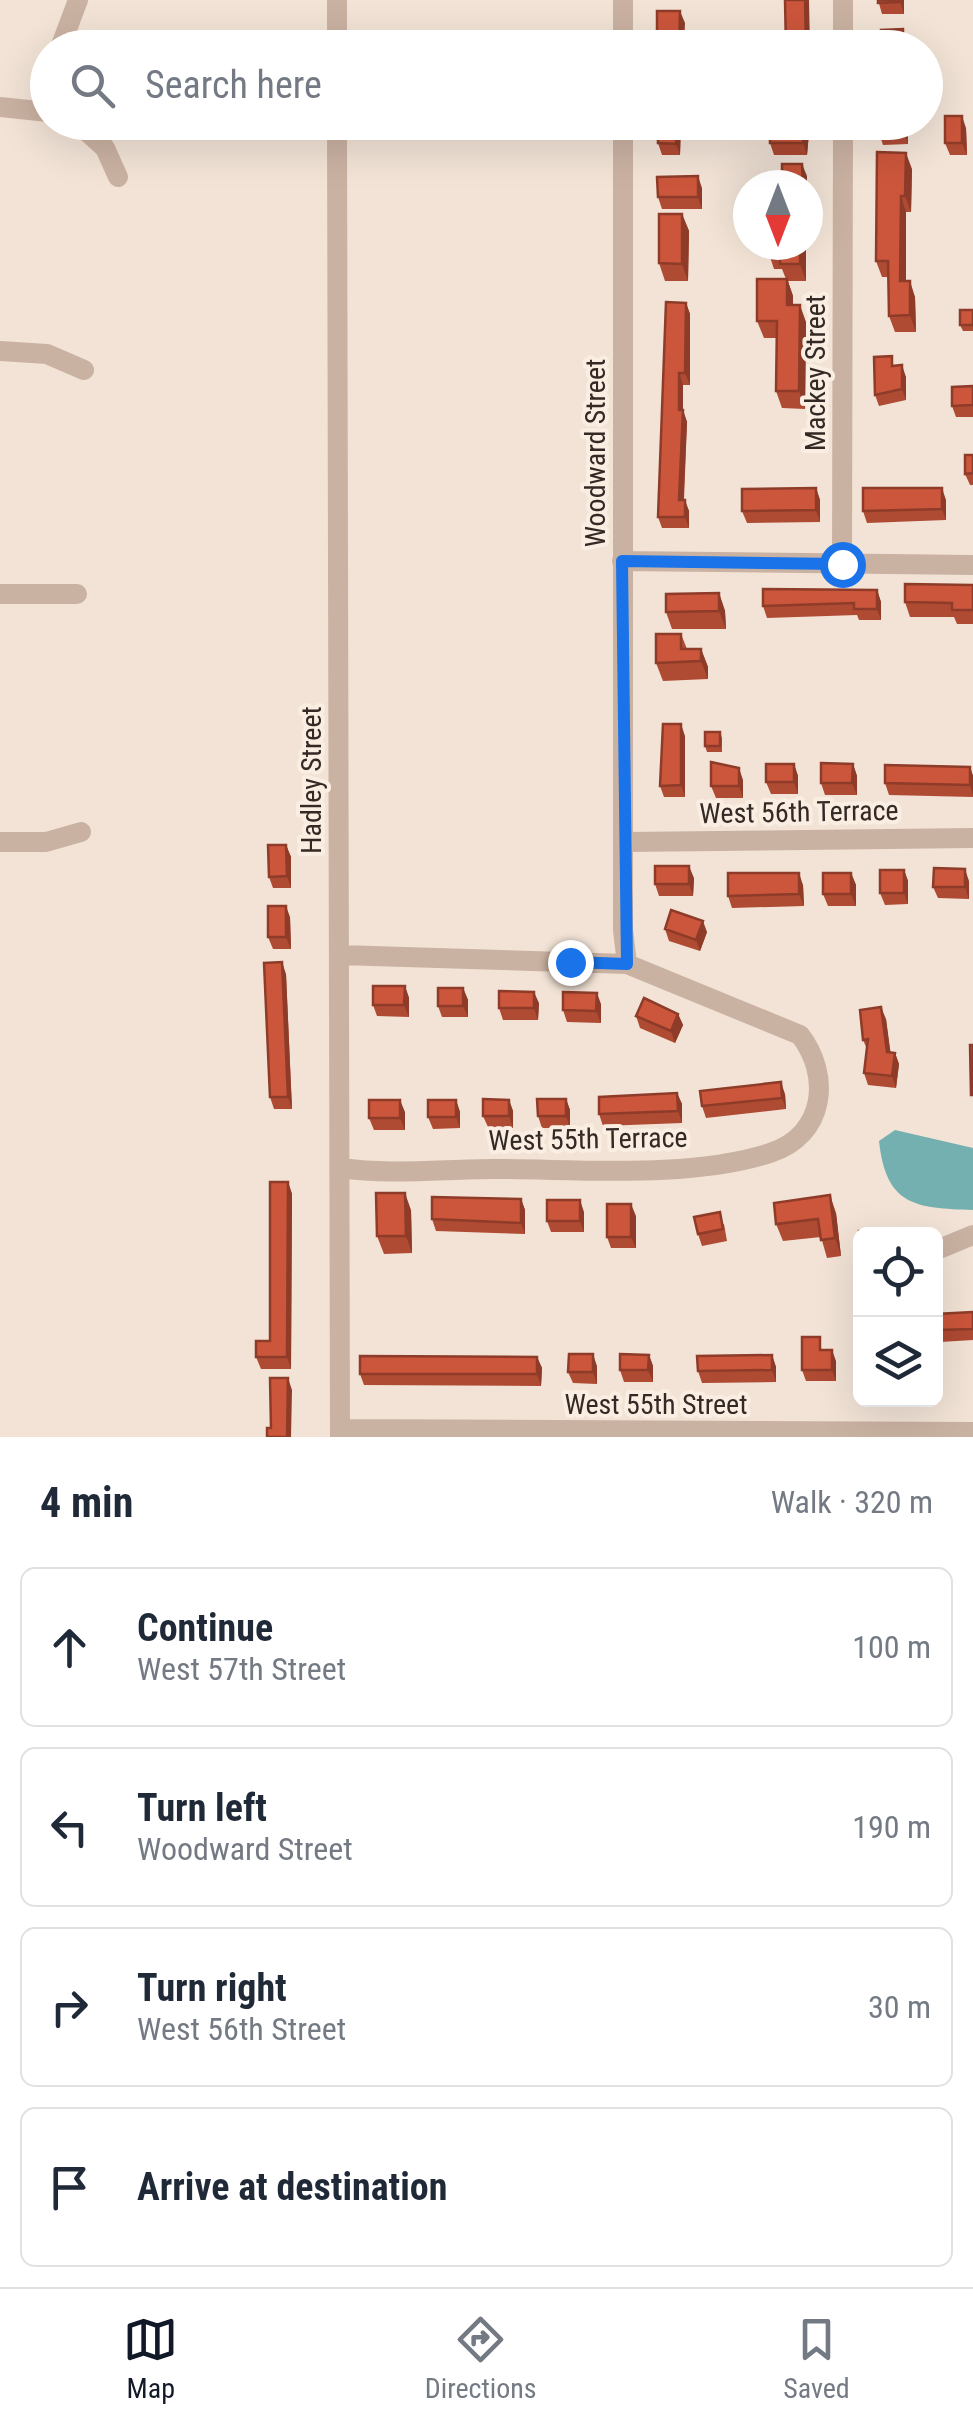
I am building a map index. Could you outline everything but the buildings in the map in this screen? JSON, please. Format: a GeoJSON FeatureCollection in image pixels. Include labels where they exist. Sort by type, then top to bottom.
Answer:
{"type":"FeatureCollection","features":[{"type":"Feature","properties":{"kind":"street"},"geometry":{"type":"LineString","coordinates":[[67,30],[78,0]]}},
{"type":"Feature","properties":{"kind":"street"},"geometry":{"type":"LineString","coordinates":[[337,30],[338,0]]}},
{"type":"Feature","properties":{"kind":"street"},"geometry":{"type":"LineString","coordinates":[[623,0],[623,30]]}},
{"type":"Feature","properties":{"kind":"street"},"geometry":{"type":"LineString","coordinates":[[843,0],[843,30]]}},
{"type":"Feature","properties":{"kind":"street"},"geometry":{"type":"LineString","coordinates":[[0,107],[30,109]]}},
{"type":"Feature","properties":{"kind":"street"},"geometry":{"type":"LineString","coordinates":[[95,140],[104,148],[118,177]]}},
{"type":"Feature","properties":{"kind":"street","name":"Hadley Street"},"geometry":{"type":"LineString","coordinates":[[337,140],[340,1433]]}},
{"type":"Feature","properties":{"kind":"street","name":"Woodward Street"},"geometry":{"type":"LineString","coordinates":[[623,140],[622,561],[627,964]]}},
{"type":"Feature","properties":{"kind":"street","name":"Mackey Street"},"geometry":{"type":"LineString","coordinates":[[842,564],[843,140]]}},
{"type":"Feature","properties":{"kind":"street"},"geometry":{"type":"LineString","coordinates":[[0,351],[47,354],[84,370]]}},
{"type":"Feature","properties":{"kind":"street"},"geometry":{"type":"LineString","coordinates":[[622,561],[973,565]]}},
{"type":"Feature","properties":{"kind":"street"},"geometry":{"type":"LineString","coordinates":[[0,594],[76,594]]}},
{"type":"Feature","properties":{"kind":"street"},"geometry":{"type":"LineString","coordinates":[[0,842],[46,842],[81,832]]}},
{"type":"Feature","properties":{"kind":"street","name":"West 56th Terrace"},"geometry":{"type":"LineString","coordinates":[[625,842],[973,838]]}},
{"type":"Feature","properties":{"kind":"street"},"geometry":{"type":"LineString","coordinates":[[340,955],[627,964]]}},
{"type":"Feature","properties":{"kind":"street","name":"West 55th Terrace"},"geometry":{"type":"LineString","coordinates":[[340,1168],[628,1169],[706,1164],[784,1146],[818,1110],[818,1067],[800,1034],[627,964]]}},
{"type":"Feature","properties":{"kind":"street"},"geometry":{"type":"LineString","coordinates":[[943,1248],[973,1235]]}},
{"type":"Feature","properties":{"kind":"street","name":"West 55th Street"},"geometry":{"type":"LineString","coordinates":[[340,1433],[973,1432]]}},
{"type":"Feature","properties":{"kind":"water"},"geometry":{"type":"Polygon","coordinates":[[[895,1130],[973,1148],[973,1210],[935,1208],[907,1199],[897,1191],[888,1179],[879,1141],[895,1130]]]}},
{"type":"Feature","properties":{"kind":"route"},"geometry":{"type":"LineString","coordinates":[[570,962],[599,960],[627,964],[623,930],[622,561],[842,564]]}}]}
